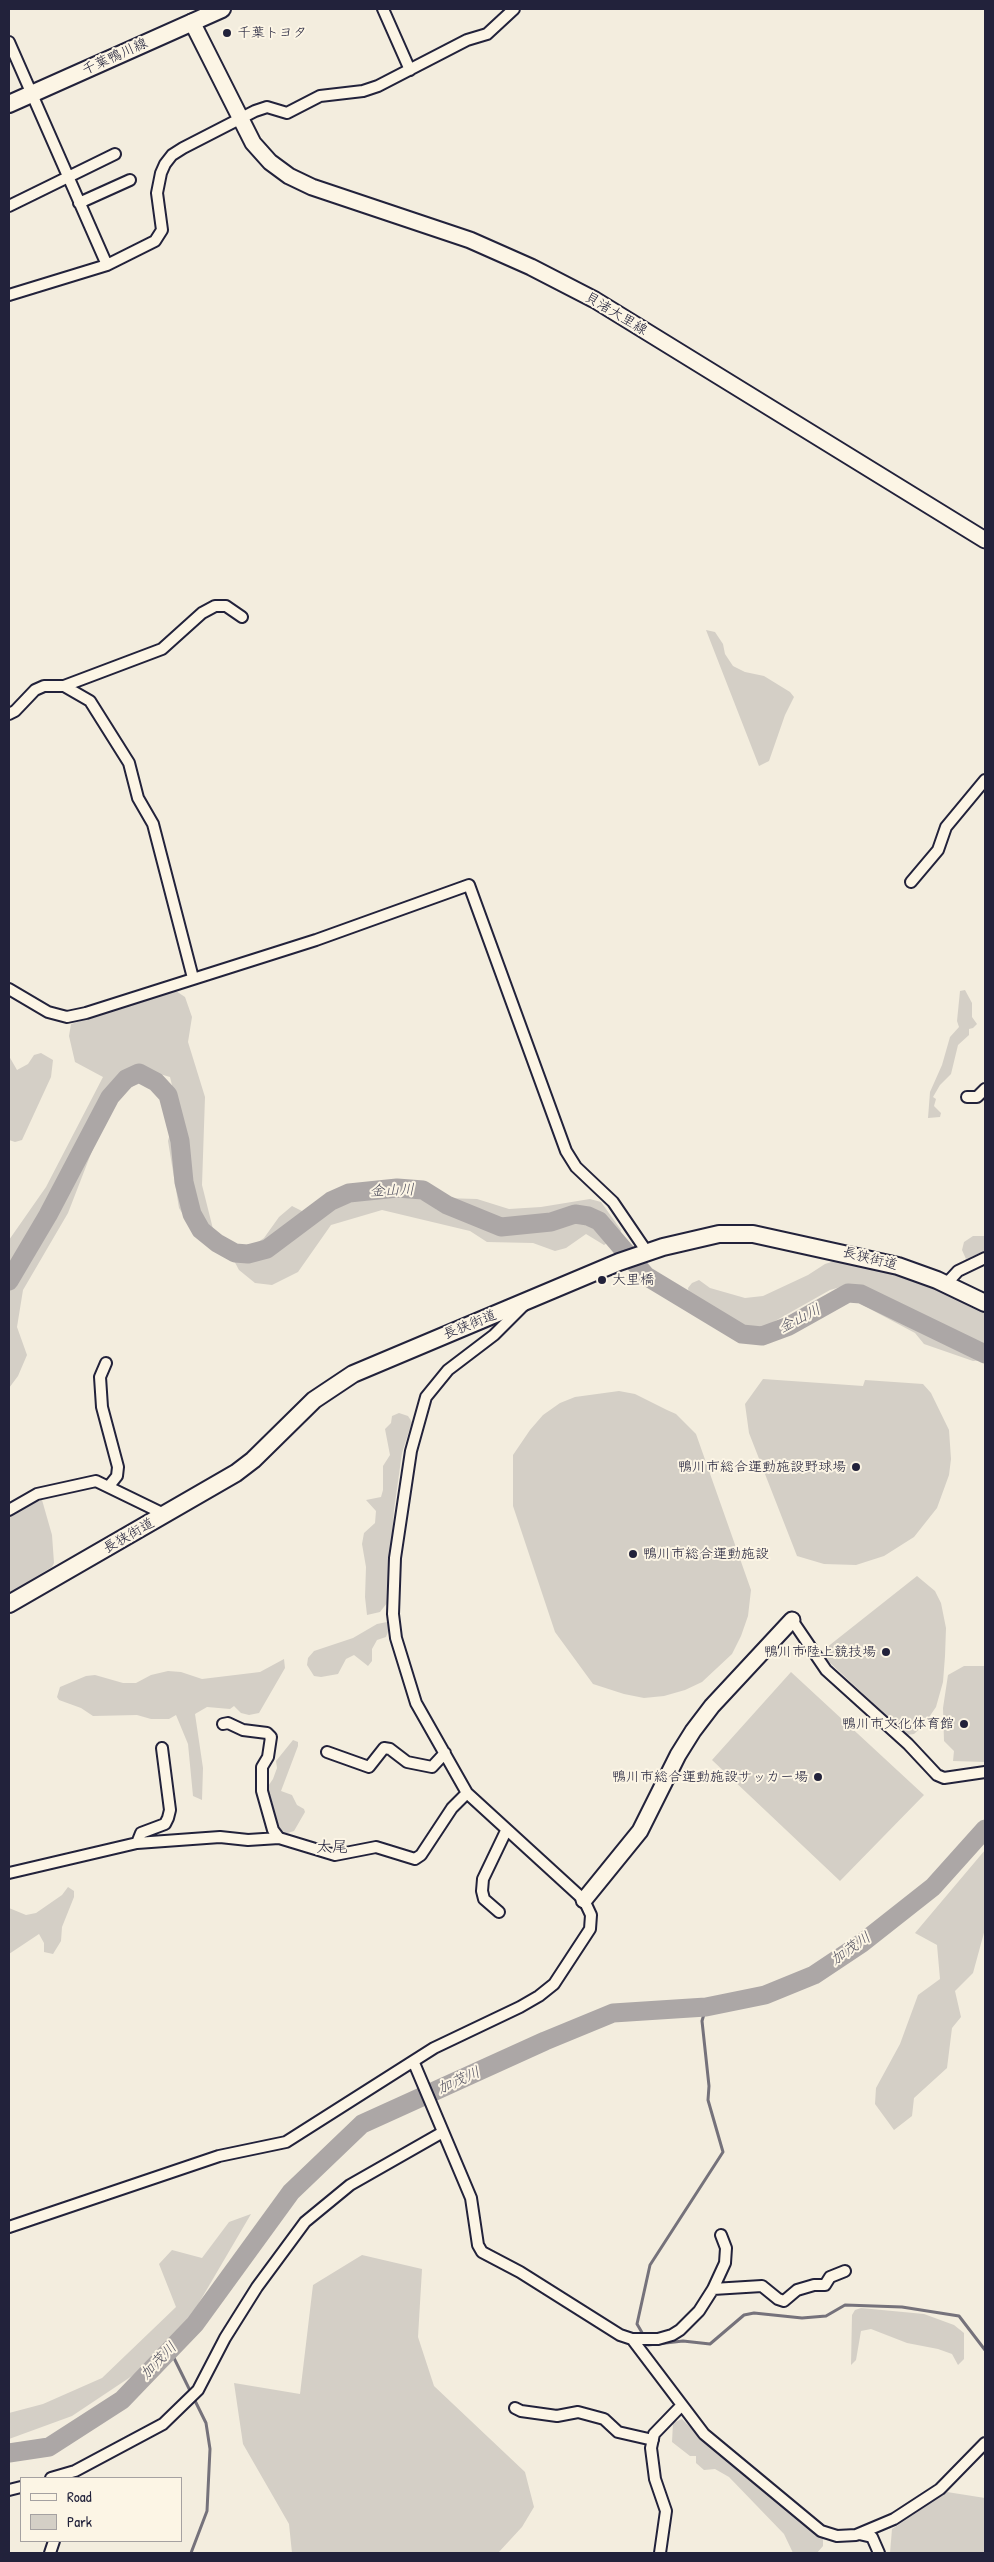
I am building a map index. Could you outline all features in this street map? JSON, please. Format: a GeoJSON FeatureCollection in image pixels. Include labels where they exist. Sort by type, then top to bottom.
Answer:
{"type":"FeatureCollection","features":[{"type":"Feature","properties":{"kind":"main road","name":"千葉鴨川線"},"geometry":{"type":"LineString","coordinates":[[9,104],[222,9]]}},
{"type":"Feature","properties":{"kind":"main road","name":"長狭街道"},"geometry":{"type":"LineString","coordinates":[[9,1604],[166,1515],[245,1467],[307,1406],[338,1383],[368,1367],[646,1252],[710,1235],[744,1233],[886,1262],[946,1284],[985,1303]]}},
{"type":"Feature","properties":{"kind":"street"},"geometry":{"type":"LineString","coordinates":[[383,9],[410,70]]}},
{"type":"Feature","properties":{"kind":"street"},"geometry":{"type":"LineString","coordinates":[[9,295],[107,265],[148,245],[160,235],[162,230],[158,193],[165,164],[172,155],[239,118],[267,107],[288,113],[320,96],[363,91],[410,70],[467,40],[487,34],[514,9]]}},
{"type":"Feature","properties":{"kind":"street","name":"貝渚大里線"},"geometry":{"type":"LineString","coordinates":[[192,22],[253,143],[270,162],[289,176],[312,187],[470,240],[531,267],[595,300],[985,540]]}},
{"type":"Feature","properties":{"kind":"street"},"geometry":{"type":"LineString","coordinates":[[9,42],[107,265]]}},
{"type":"Feature","properties":{"kind":"street"},"geometry":{"type":"LineString","coordinates":[[9,206],[115,154]]}},
{"type":"Feature","properties":{"kind":"street"},"geometry":{"type":"LineString","coordinates":[[79,203],[130,180]]}},
{"type":"Feature","properties":{"kind":"street"},"geometry":{"type":"LineString","coordinates":[[9,714],[15,711],[36,690],[44,686],[64,686],[162,649],[202,613],[215,606],[226,606],[242,618]]}},
{"type":"Feature","properties":{"kind":"street"},"geometry":{"type":"LineString","coordinates":[[64,686],[90,701],[129,763],[138,798],[152,824],[193,978]]}},
{"type":"Feature","properties":{"kind":"street"},"geometry":{"type":"LineString","coordinates":[[910,882],[938,850],[946,827],[984,786]]}},
{"type":"Feature","properties":{"kind":"street"},"geometry":{"type":"LineString","coordinates":[[9,989],[48,1012],[67,1016],[86,1013],[316,940],[469,885],[566,1151],[576,1167],[613,1202],[646,1252]]}},
{"type":"Feature","properties":{"kind":"street"},"geometry":{"type":"LineString","coordinates":[[968,1097],[977,1096],[985,1089]]}},
{"type":"Feature","properties":{"kind":"street"},"geometry":{"type":"LineString","coordinates":[[946,1284],[958,1271],[985,1258]]}},
{"type":"Feature","properties":{"kind":"street"},"geometry":{"type":"LineString","coordinates":[[9,2227],[219,2156],[286,2142],[414,2063],[434,2048],[520,2008],[554,1984],[590,1929],[591,1915],[584,1900],[467,1794],[416,1703],[396,1638],[393,1614],[395,1558],[410,1451],[422,1408],[432,1386],[448,1370],[506,1325],[527,1301]]}},
{"type":"Feature","properties":{"kind":"street"},"geometry":{"type":"LineString","coordinates":[[106,1363],[100,1377],[102,1407],[118,1467],[117,1476],[110,1486]]}},
{"type":"Feature","properties":{"kind":"street"},"geometry":{"type":"LineString","coordinates":[[9,1510],[37,1494],[96,1481],[110,1486],[166,1515]]}},
{"type":"Feature","properties":{"kind":"street"},"geometry":{"type":"LineString","coordinates":[[584,1900],[640,1831],[678,1756],[694,1730],[712,1706],[792,1620],[826,1670],[901,1737],[937,1775],[944,1778],[985,1772]]}},
{"type":"Feature","properties":{"kind":"street"},"geometry":{"type":"LineString","coordinates":[[223,1724],[228,1723],[243,1730],[268,1733],[271,1737],[268,1757],[262,1767],[262,1792],[273,1830],[280,1838]]}},
{"type":"Feature","properties":{"kind":"street"},"geometry":{"type":"LineString","coordinates":[[138,1843],[141,1834],[165,1824],[170,1810],[162,1748]]}},
{"type":"Feature","properties":{"kind":"street"},"geometry":{"type":"LineString","coordinates":[[327,1752],[369,1767],[384,1748],[407,1762],[432,1766],[445,1753]]}},
{"type":"Feature","properties":{"kind":"street"},"geometry":{"type":"LineString","coordinates":[[9,1873],[138,1843],[220,1837],[248,1840],[280,1838],[335,1856],[376,1847],[415,1859],[421,1855],[452,1808],[467,1794]]}},
{"type":"Feature","properties":{"kind":"street"},"geometry":{"type":"LineString","coordinates":[[500,1912],[484,1899],[482,1892],[483,1879],[506,1831]]}},
{"type":"Feature","properties":{"kind":"street"},"geometry":{"type":"LineString","coordinates":[[414,2063],[471,2198],[478,2245],[482,2252],[520,2272],[620,2335],[632,2339],[658,2339],[680,2330],[699,2311],[713,2289],[725,2264],[726,2248],[721,2235]]}},
{"type":"Feature","properties":{"kind":"street"},"geometry":{"type":"LineString","coordinates":[[59,2477],[74,2475],[163,2424],[198,2390],[225,2338],[251,2296],[304,2222],[350,2185],[443,2132]]}},
{"type":"Feature","properties":{"kind":"street"},"geometry":{"type":"LineString","coordinates":[[713,2289],[762,2286],[778,2300],[784,2301],[797,2290],[814,2285],[825,2285],[830,2278],[845,2271]]}},
{"type":"Feature","properties":{"kind":"street"},"geometry":{"type":"LineString","coordinates":[[632,2339],[704,2434],[810,2523],[821,2531],[837,2536],[859,2534],[894,2519],[940,2489],[985,2443]]}},
{"type":"Feature","properties":{"kind":"street"},"geometry":{"type":"LineString","coordinates":[[660,2553],[666,2511],[655,2479],[651,2448],[654,2434],[682,2405]]}},
{"type":"Feature","properties":{"kind":"street"},"geometry":{"type":"LineString","coordinates":[[515,2408],[521,2412],[557,2416],[578,2412],[604,2419],[618,2432],[653,2440]]}},
{"type":"Feature","properties":{"kind":"street"},"geometry":{"type":"LineString","coordinates":[[859,2534],[872,2537],[879,2553]]}},
{"type":"Feature","properties":{"kind":"green space"},"geometry":{"type":"Polygon","coordinates":[[[706,630],[715,632],[733,666],[745,672],[764,676],[790,692],[794,697],[785,715],[769,761],[759,766],[706,630]]]}},
{"type":"Feature","properties":{"kind":"green space"},"geometry":{"type":"Polygon","coordinates":[[[965,990],[972,1003],[972,1017],[977,1024],[969,1029],[969,1035],[958,1045],[951,1074],[940,1085],[933,1097],[936,1099],[934,1106],[941,1113],[940,1117],[928,1118],[930,1092],[942,1065],[950,1037],[959,1027],[957,1021],[960,991],[965,990]]]}},
{"type":"Feature","properties":{"kind":"green space"},"geometry":{"type":"Polygon","coordinates":[[[176,991],[185,997],[192,1017],[188,1042],[205,1097],[202,1185],[214,1233],[192,1229],[179,1208],[168,1141],[177,1106],[170,1077],[153,1072],[111,1102],[68,1213],[23,1290],[17,1327],[27,1355],[18,1376],[9,1388],[9,1240],[46,1187],[103,1077],[75,1062],[69,1036],[71,1024],[176,991]]]}},
{"type":"Feature","properties":{"kind":"green space"},"geometry":{"type":"Polygon","coordinates":[[[41,1053],[53,1060],[51,1077],[22,1140],[15,1142],[9,1140],[9,1056],[17,1070],[28,1064],[34,1055],[41,1053]]]}},
{"type":"Feature","properties":{"kind":"green space"},"geometry":{"type":"Polygon","coordinates":[[[407,1180],[432,1187],[433,1202],[437,1210],[444,1198],[477,1199],[509,1209],[541,1207],[590,1199],[601,1202],[621,1230],[619,1236],[604,1245],[586,1234],[566,1248],[555,1251],[533,1243],[487,1242],[470,1231],[382,1210],[331,1225],[298,1272],[272,1285],[255,1283],[239,1270],[232,1257],[241,1249],[251,1247],[264,1238],[279,1217],[292,1206],[304,1212],[349,1188],[373,1182],[407,1180]]]}},
{"type":"Feature","properties":{"kind":"green space"},"geometry":{"type":"Polygon","coordinates":[[[973,1236],[985,1236],[985,1251],[966,1259],[962,1250],[964,1242],[973,1236]]]}},
{"type":"Feature","properties":{"kind":"green space"},"geometry":{"type":"Polygon","coordinates":[[[841,1259],[871,1264],[931,1285],[985,1312],[985,1360],[973,1361],[924,1344],[915,1333],[855,1301],[851,1284],[830,1290],[768,1325],[753,1329],[735,1325],[700,1299],[689,1294],[688,1288],[692,1283],[699,1280],[710,1288],[745,1298],[763,1296],[808,1275],[825,1264],[841,1259]]]}},
{"type":"Feature","properties":{"kind":"green space","name":"鴨川市総合運動施設野球場"},"geometry":{"type":"Polygon","coordinates":[[[763,1379],[863,1386],[865,1380],[923,1384],[931,1393],[949,1430],[951,1459],[949,1475],[937,1508],[914,1537],[884,1556],[856,1565],[824,1564],[797,1556],[749,1433],[745,1404],[763,1379]]]}},
{"type":"Feature","properties":{"kind":"green space","name":"鴨川市総合運動施設"},"geometry":{"type":"Polygon","coordinates":[[[619,1391],[635,1394],[676,1414],[696,1434],[751,1590],[748,1616],[732,1654],[702,1682],[685,1690],[664,1696],[644,1698],[593,1684],[555,1632],[513,1506],[513,1455],[543,1415],[560,1403],[575,1397],[619,1391]]]}},
{"type":"Feature","properties":{"kind":"green space"},"geometry":{"type":"Polygon","coordinates":[[[399,1413],[408,1416],[412,1422],[402,1453],[394,1510],[387,1603],[380,1612],[367,1615],[365,1597],[366,1567],[362,1544],[364,1533],[375,1523],[376,1511],[366,1500],[381,1497],[383,1490],[383,1466],[390,1455],[385,1429],[391,1423],[392,1416],[399,1413]]]}},
{"type":"Feature","properties":{"kind":"green space"},"geometry":{"type":"Polygon","coordinates":[[[38,1500],[42,1500],[52,1535],[54,1563],[52,1567],[9,1593],[9,1515],[38,1500]]]}},
{"type":"Feature","properties":{"kind":"green space","name":"鴨川市陸上競技場"},"geometry":{"type":"Polygon","coordinates":[[[917,1576],[935,1591],[941,1603],[946,1628],[945,1656],[943,1682],[936,1707],[923,1726],[914,1734],[907,1735],[826,1659],[826,1648],[917,1576]]]}},
{"type":"Feature","properties":{"kind":"green space"},"geometry":{"type":"Polygon","coordinates":[[[387,1622],[389,1629],[386,1637],[377,1640],[372,1649],[372,1661],[368,1666],[354,1655],[346,1659],[338,1674],[321,1677],[314,1676],[307,1665],[308,1658],[314,1651],[353,1638],[377,1624],[387,1622]]]}},
{"type":"Feature","properties":{"kind":"green space"},"geometry":{"type":"Polygon","coordinates":[[[284,1659],[285,1668],[259,1713],[249,1715],[241,1713],[234,1706],[230,1709],[207,1707],[195,1714],[203,1768],[202,1800],[193,1796],[188,1744],[176,1715],[169,1719],[151,1719],[137,1715],[93,1716],[81,1708],[59,1700],[57,1697],[60,1687],[86,1676],[95,1675],[123,1683],[136,1683],[151,1675],[168,1671],[181,1672],[202,1679],[260,1672],[284,1659]]]}},
{"type":"Feature","properties":{"kind":"green space","name":"鴨川市文化体育館"},"geometry":{"type":"Polygon","coordinates":[[[964,1666],[985,1666],[985,1762],[953,1761],[954,1751],[944,1741],[943,1708],[948,1675],[964,1666]]]}},
{"type":"Feature","properties":{"kind":"green space","name":"鴨川市総合運動施設サッカー場"},"geometry":{"type":"Polygon","coordinates":[[[791,1672],[924,1795],[840,1881],[712,1760],[791,1672]]]}},
{"type":"Feature","properties":{"kind":"green space"},"geometry":{"type":"Polygon","coordinates":[[[293,1740],[298,1742],[298,1746],[281,1791],[292,1795],[297,1805],[304,1809],[305,1812],[294,1831],[281,1835],[275,1828],[273,1809],[270,1805],[266,1789],[273,1779],[277,1768],[276,1761],[293,1740]]]}},
{"type":"Feature","properties":{"kind":"green space"},"geometry":{"type":"Polygon","coordinates":[[[985,1850],[985,1929],[973,1973],[955,1991],[961,2017],[952,2028],[947,2068],[914,2098],[912,2116],[894,2130],[875,2104],[876,2088],[900,2044],[918,1995],[940,1979],[937,1945],[915,1933],[985,1850]]]}},
{"type":"Feature","properties":{"kind":"green space"},"geometry":{"type":"Polygon","coordinates":[[[68,1887],[74,1891],[74,1897],[62,1927],[61,1941],[53,1954],[44,1952],[44,1943],[39,1934],[9,1954],[9,1908],[26,1915],[36,1913],[62,1895],[68,1887]]]}},
{"type":"Feature","properties":{"kind":"green space"},"geometry":{"type":"Polygon","coordinates":[[[251,2214],[193,2313],[141,2370],[72,2416],[9,2439],[9,2413],[43,2404],[102,2378],[176,2307],[159,2264],[172,2250],[202,2258],[229,2222],[251,2214]]]}},
{"type":"Feature","properties":{"kind":"green space"},"geometry":{"type":"Polygon","coordinates":[[[362,2255],[422,2269],[418,2337],[434,2386],[525,2472],[534,2507],[522,2527],[498,2553],[292,2553],[289,2524],[243,2444],[234,2383],[300,2394],[313,2285],[362,2255]]]}},
{"type":"Feature","properties":{"kind":"green space"},"geometry":{"type":"Polygon","coordinates":[[[861,2308],[924,2314],[954,2325],[964,2333],[964,2359],[958,2365],[952,2354],[938,2349],[907,2343],[871,2329],[861,2331],[856,2360],[851,2365],[852,2315],[855,2310],[861,2308]]]}},
{"type":"Feature","properties":{"kind":"green space"},"geometry":{"type":"Polygon","coordinates":[[[682,2419],[710,2447],[823,2538],[823,2546],[817,2553],[793,2553],[784,2534],[729,2477],[715,2469],[704,2470],[696,2463],[696,2456],[690,2456],[672,2442],[673,2423],[682,2419]]]}},
{"type":"Feature","properties":{"kind":"green space"},"geometry":{"type":"Polygon","coordinates":[[[947,2492],[985,2498],[985,2553],[890,2553],[892,2529],[947,2492]]]}},
{"type":"Feature","properties":{"kind":"waterway","name":"金山川"},"geometry":{"type":"LineString","coordinates":[[9,1281],[48,1215],[110,1097],[126,1079],[139,1073],[156,1082],[168,1095],[180,1141],[184,1182],[192,1214],[201,1230],[217,1243],[235,1253],[248,1254],[267,1249],[331,1201],[349,1193],[397,1188],[423,1190],[447,1205],[501,1227],[551,1222],[575,1214],[588,1216],[599,1221],[646,1276],[742,1334],[762,1336],[789,1326],[848,1293],[861,1294],[985,1354]]}},
{"type":"Feature","properties":{"kind":"waterway","name":"加茂川"},"geometry":{"type":"LineString","coordinates":[[9,2453],[49,2447],[122,2400],[195,2324],[291,2192],[362,2124],[545,2041],[613,2013],[706,2007],[765,1995],[814,1975],[862,1943],[933,1887],[985,1829]]}},
{"type":"Feature","properties":{"kind":"waterway"},"geometry":{"type":"LineString","coordinates":[[644,2336],[637,2324],[650,2265],[723,2152],[708,2100],[709,2086],[702,2021],[706,2007]]}},
{"type":"Feature","properties":{"kind":"waterway"},"geometry":{"type":"LineString","coordinates":[[647,2342],[648,2345],[683,2341],[710,2344],[744,2315],[754,2313],[802,2318],[826,2316],[845,2305],[902,2307],[959,2316],[985,2350]]}},
{"type":"Feature","properties":{"kind":"waterway"},"geometry":{"type":"LineString","coordinates":[[170,2350],[206,2423],[210,2449],[207,2511],[191,2553]]}},
{"type":"Feature","properties":{"kind":"place","name":"千葉トヨタ"},"geometry":{"type":"Point","coordinates":[227,33]}},
{"type":"Feature","properties":{"kind":"place","name":"大里橋"},"geometry":{"type":"Point","coordinates":[602,1280]}},
{"type":"Feature","properties":{"kind":"place","name":"鴨川市総合運動施設野球場"},"geometry":{"type":"Point","coordinates":[856,1467]}},
{"type":"Feature","properties":{"kind":"place","name":"鴨川市総合運動施設"},"geometry":{"type":"Point","coordinates":[633,1554]}},
{"type":"Feature","properties":{"kind":"place","name":"鴨川市陸上競技場"},"geometry":{"type":"Point","coordinates":[886,1652]}},
{"type":"Feature","properties":{"kind":"place","name":"鴨川市文化体育館"},"geometry":{"type":"Point","coordinates":[964,1724]}},
{"type":"Feature","properties":{"kind":"place","name":"鴨川市総合運動施設サッカー場"},"geometry":{"type":"Point","coordinates":[818,1777]}},
{"type":"Feature","properties":{"kind":"district","name":"太尾"},"geometry":{"type":"Point","coordinates":[332,1848]}}]}
